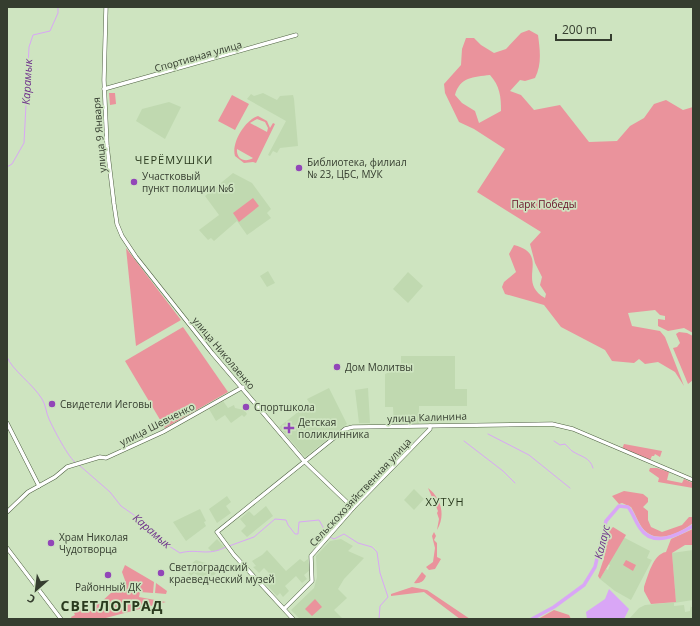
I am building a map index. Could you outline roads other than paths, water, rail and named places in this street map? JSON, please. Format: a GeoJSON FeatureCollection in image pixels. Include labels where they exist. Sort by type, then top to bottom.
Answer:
{"type":"FeatureCollection","features":[{"type":"Feature","properties":{"kind":"main road","name":"улица 9 Января"},"geometry":{"type":"LineString","coordinates":[[107,7],[105,90],[107,146],[117,224],[125,241],[136,257]]}},
{"type":"Feature","properties":{"kind":"main road","name":"Спортивная улица"},"geometry":{"type":"LineString","coordinates":[[105,90],[296,35]]}},
{"type":"Feature","properties":{"kind":"main road","name":"улица 9 Января"},"geometry":{"type":"LineString","coordinates":[[105,90],[109,146],[118,223],[123,235]]}},
{"type":"Feature","properties":{"kind":"main road","name":"улица Николаенко"},"geometry":{"type":"LineString","coordinates":[[123,235],[138,258],[304,462],[353,508]]}},
{"type":"Feature","properties":{"kind":"main road","name":"улица Николаенко"},"geometry":{"type":"LineString","coordinates":[[136,257],[212,353],[243,387]]}},
{"type":"Feature","properties":{"kind":"main road","name":"улица Шевченко"},"geometry":{"type":"LineString","coordinates":[[7,512],[28,492],[68,467],[76,466],[82,462],[100,457],[106,458],[163,432],[243,387]]}},
{"type":"Feature","properties":{"kind":"main road"},"geometry":{"type":"LineString","coordinates":[[7,422],[39,486]]}},
{"type":"Feature","properties":{"kind":"main road","name":"улица Калинина"},"geometry":{"type":"LineString","coordinates":[[284,609],[234,555],[217,532],[345,430],[353,427],[552,424],[573,429],[693,480]]}},
{"type":"Feature","properties":{"kind":"main road"},"geometry":{"type":"LineString","coordinates":[[430,426],[552,425],[572,430],[693,480]]}},
{"type":"Feature","properties":{"kind":"main road","name":"Сельскохозяйственная улица"},"geometry":{"type":"LineString","coordinates":[[284,609],[312,580],[310,556],[430,426]]}},
{"type":"Feature","properties":{"kind":"main road"},"geometry":{"type":"LineString","coordinates":[[7,427],[39,486]]}},
{"type":"Feature","properties":{"kind":"main road"},"geometry":{"type":"LineString","coordinates":[[7,548],[61,619]]}},
{"type":"Feature","properties":{"kind":"main road"},"geometry":{"type":"LineString","coordinates":[[284,609],[293,619]]}},
{"type":"Feature","properties":{"kind":"waterway","name":"Карамык"},"geometry":{"type":"LineString","coordinates":[[7,167],[12,164],[24,143],[29,47],[33,35],[50,31],[58,13],[58,7]]}},
{"type":"Feature","properties":{"kind":"waterway","name":"Карамык"},"geometry":{"type":"LineString","coordinates":[[7,357],[13,367],[42,399],[48,417],[57,436],[69,456],[76,463]]}},
{"type":"Feature","properties":{"kind":"waterway"},"geometry":{"type":"LineString","coordinates":[[488,434],[529,455],[570,488]]}},
{"type":"Feature","properties":{"kind":"waterway"},"geometry":{"type":"LineString","coordinates":[[464,441],[503,471],[515,483]]}},
{"type":"Feature","properties":{"kind":"waterway"},"geometry":{"type":"LineString","coordinates":[[554,441],[560,445],[565,444],[572,451],[587,459],[592,464],[593,468]]}},
{"type":"Feature","properties":{"kind":"waterway","name":"Карамык"},"geometry":{"type":"LineString","coordinates":[[79,465],[110,492],[121,506],[144,522],[169,546],[180,553],[192,551],[208,552],[226,547]]}},
{"type":"Feature","properties":{"kind":"waterway","name":"Калаус"},"geometry":{"type":"LineString","coordinates":[[532,619],[554,607],[584,585],[595,567],[606,521],[619,506],[628,507],[645,534],[659,539],[673,536],[693,526]]}},
{"type":"Feature","properties":{"kind":"waterway","name":"Карамык"},"geometry":{"type":"LineString","coordinates":[[229,546],[254,537],[275,519],[286,520],[295,534],[298,534],[299,522],[319,520],[323,527],[323,532],[327,535]]}},
{"type":"Feature","properties":{"kind":"waterway","name":"Карамык"},"geometry":{"type":"LineString","coordinates":[[330,537],[334,539],[344,534],[358,543],[372,547],[377,552],[380,573],[388,597],[380,606],[379,619]]}},
{"type":"Feature","properties":{"kind":"place","name":"Библиотека, филиал № 23, ЦБС, МУК"},"geometry":{"type":"Point","coordinates":[299,168]}},
{"type":"Feature","properties":{"kind":"place","name":"Участковый пункт полиции №6"},"geometry":{"type":"Point","coordinates":[134,182]}},
{"type":"Feature","properties":{"kind":"place","name":"Дом Молитвы"},"geometry":{"type":"Point","coordinates":[337,367]}},
{"type":"Feature","properties":{"kind":"place","name":"Свидетели Иеговы"},"geometry":{"type":"Point","coordinates":[52,404]}},
{"type":"Feature","properties":{"kind":"place","name":"Спортшкола"},"geometry":{"type":"Point","coordinates":[246,407]}},
{"type":"Feature","properties":{"kind":"place","name":"Детская поликлинника"},"geometry":{"type":"Point","coordinates":[289,428]}},
{"type":"Feature","properties":{"kind":"place","name":"Храм Николая Чудотворца"},"geometry":{"type":"Point","coordinates":[51,543]}},
{"type":"Feature","properties":{"kind":"place","name":"Светлоградский краеведческий музей"},"geometry":{"type":"Point","coordinates":[161,573]}},
{"type":"Feature","properties":{"kind":"place","name":"Районный ДК"},"geometry":{"type":"Point","coordinates":[108,575]}},
{"type":"Feature","properties":{"kind":"district","name":"ЧЕРЁМУШКИ"},"geometry":{"type":"Point","coordinates":[174,160]}},
{"type":"Feature","properties":{"kind":"district","name":"ХУТУН"},"geometry":{"type":"Point","coordinates":[445,502]}},
{"type":"Feature","properties":{"kind":"district","name":"СВЕТЛОГРАД"},"geometry":{"type":"Point","coordinates":[112,606]}},
{"type":"Feature","properties":{"kind":"park label","name":"Парк Победы"},"geometry":{"type":"Point","coordinates":[544,204]}}]}
